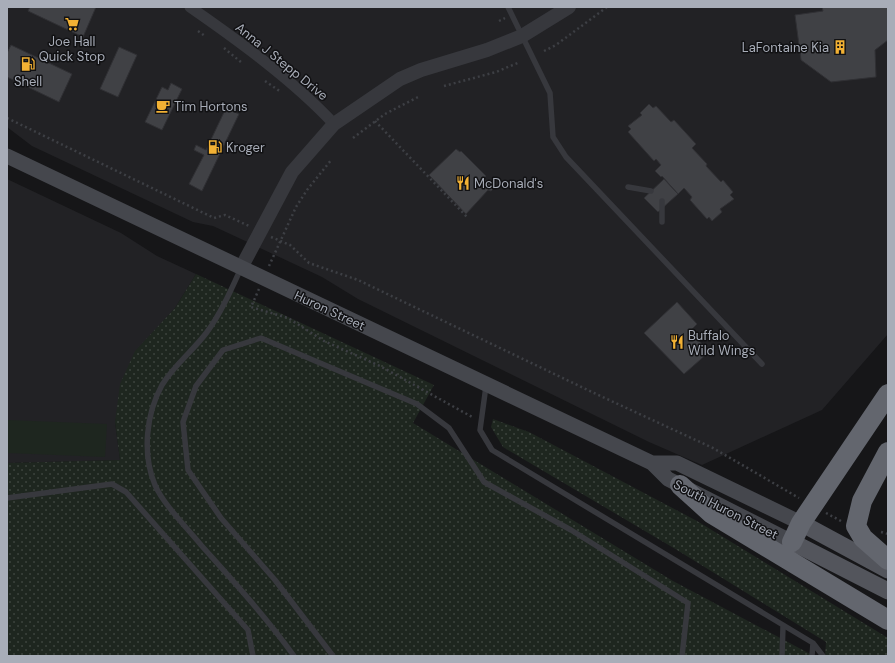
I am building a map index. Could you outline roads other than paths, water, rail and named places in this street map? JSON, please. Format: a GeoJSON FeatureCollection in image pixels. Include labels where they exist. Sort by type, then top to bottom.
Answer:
{"type":"FeatureCollection","features":[{"type":"Feature","properties":{"kind":"highway"},"geometry":{"type":"LineString","coordinates":[[792,542],[801,524],[888,394]]}},
{"type":"Feature","properties":{"kind":"highway"},"geometry":{"type":"LineString","coordinates":[[888,452],[862,501],[856,526],[862,538],[888,560]]}},
{"type":"Feature","properties":{"kind":"highway"},"geometry":{"type":"LineString","coordinates":[[680,485],[712,514],[888,620]]}},
{"type":"Feature","properties":{"kind":"main road","name":"Huron Street"},"geometry":{"type":"LineString","coordinates":[[7,156],[652,463]]}},
{"type":"Feature","properties":{"kind":"main road","name":"South Huron Street"},"geometry":{"type":"LineString","coordinates":[[652,463],[668,479],[888,591]]}},
{"type":"Feature","properties":{"kind":"main road","name":"South Huron Street"},"geometry":{"type":"LineString","coordinates":[[652,463],[677,463],[801,524],[888,570]]}},
{"type":"Feature","properties":{"kind":"street","name":"Anna J Stepp Drive"},"geometry":{"type":"LineString","coordinates":[[190,7],[318,106],[334,124]]}},
{"type":"Feature","properties":{"kind":"street"},"geometry":{"type":"LineString","coordinates":[[241,268],[292,172],[334,124],[400,79],[421,70],[487,50],[522,36],[569,7]]}},
{"type":"Feature","properties":{"kind":"lane"},"geometry":{"type":"LineString","coordinates":[[508,7],[550,93],[553,137],[566,157],[762,364]]}},
{"type":"Feature","properties":{"kind":"lane"},"geometry":{"type":"LineString","coordinates":[[628,187],[651,192]]}},
{"type":"Feature","properties":{"kind":"lane"},"geometry":{"type":"LineString","coordinates":[[662,201],[662,222]]}},
{"type":"Feature","properties":{"kind":"lane"},"geometry":{"type":"LineString","coordinates":[[241,268],[224,304],[208,331],[170,373],[162,386],[149,424],[147,441],[149,459],[155,485],[176,516],[277,632],[294,656]]}},
{"type":"Feature","properties":{"kind":"lane"},"geometry":{"type":"LineString","coordinates":[[333,656],[275,580],[221,518],[188,470],[183,422],[196,386],[223,350],[261,338],[417,404],[449,428],[484,482],[571,530],[688,603],[682,656]]}},
{"type":"Feature","properties":{"kind":"lane"},"geometry":{"type":"LineString","coordinates":[[486,384],[480,430],[492,450],[784,627],[813,643],[823,656]]}},
{"type":"Feature","properties":{"kind":"lane"},"geometry":{"type":"LineString","coordinates":[[7,498],[112,484],[126,492],[248,630],[253,656]]}},
{"type":"Feature","properties":{"kind":"lane"},"geometry":{"type":"LineString","coordinates":[[782,656],[784,627]]}},
{"type":"Feature","properties":{"kind":"lane"},"geometry":{"type":"LineString","coordinates":[[812,656],[813,643]]}},
{"type":"Feature","properties":{"kind":"place","name":"Joe Hall Quick Stop"},"geometry":{"type":"Point","coordinates":[72,24]}},
{"type":"Feature","properties":{"kind":"place","name":"LaFontaine Kia"},"geometry":{"type":"Point","coordinates":[840,47]}},
{"type":"Feature","properties":{"kind":"place","name":"Shell"},"geometry":{"type":"Point","coordinates":[28,64]}},
{"type":"Feature","properties":{"kind":"place","name":"Tim Hortons"},"geometry":{"type":"Point","coordinates":[163,106]}},
{"type":"Feature","properties":{"kind":"place","name":"Kroger"},"geometry":{"type":"Point","coordinates":[215,147]}},
{"type":"Feature","properties":{"kind":"place","name":"McDonald's"},"geometry":{"type":"Point","coordinates":[463,183]}},
{"type":"Feature","properties":{"kind":"place","name":"Buffalo Wild Wings"},"geometry":{"type":"Point","coordinates":[677,342]}}]}
